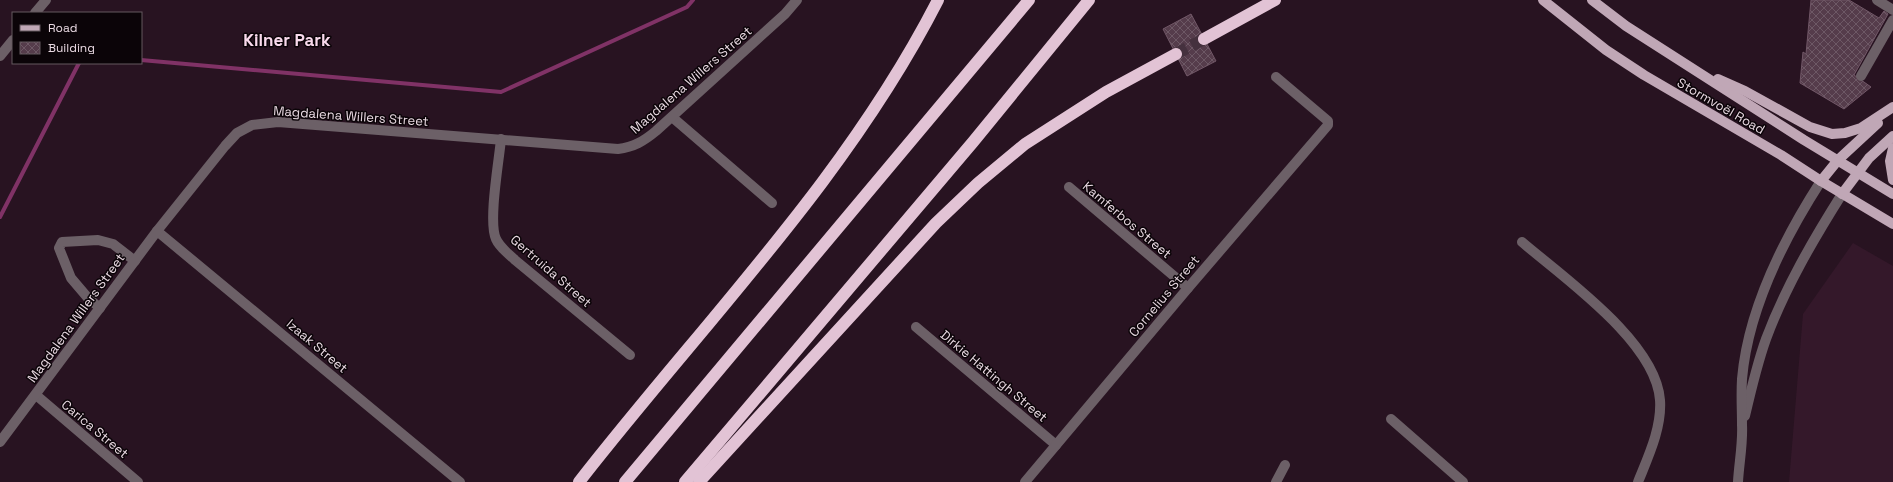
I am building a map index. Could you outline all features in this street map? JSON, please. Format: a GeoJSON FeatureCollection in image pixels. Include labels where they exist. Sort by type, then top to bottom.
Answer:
{"type":"FeatureCollection","features":[{"type":"Feature","properties":{"kind":"highway"},"geometry":{"type":"LineString","coordinates":[[580,482],[622,427],[802,209],[848,147],[890,85],[938,0]]}},
{"type":"Feature","properties":{"kind":"highway"},"geometry":{"type":"LineString","coordinates":[[625,482],[1029,0]]}},
{"type":"Feature","properties":{"kind":"highway"},"geometry":{"type":"LineString","coordinates":[[685,482],[973,142],[1088,0]]}},
{"type":"Feature","properties":{"kind":"highway"},"geometry":{"type":"LineString","coordinates":[[1204,39],[1275,0]]}},
{"type":"Feature","properties":{"kind":"highway"},"geometry":{"type":"LineString","coordinates":[[699,482],[936,223],[978,183],[1025,144],[1106,92],[1176,54]]}},
{"type":"Feature","properties":{"kind":"main road","name":"Stormvoël Road"},"geometry":{"type":"LineString","coordinates":[[1543,0],[1606,50],[1644,75],[1782,155],[1821,182],[1893,224]]}},
{"type":"Feature","properties":{"kind":"main road","name":"Stormvoël Road"},"geometry":{"type":"LineString","coordinates":[[1592,0],[1626,26],[1804,140],[1893,194]]}},
{"type":"Feature","properties":{"kind":"main road"},"geometry":{"type":"LineString","coordinates":[[1703,74],[1735,86],[1810,127],[1832,134],[1845,133],[1861,128],[1893,108]]}},
{"type":"Feature","properties":{"kind":"main road"},"geometry":{"type":"LineString","coordinates":[[1821,182],[1838,160],[1893,108]]}},
{"type":"Feature","properties":{"kind":"main road"},"geometry":{"type":"LineString","coordinates":[[1842,194],[1857,172],[1893,136]]}},
{"type":"Feature","properties":{"kind":"main road"},"geometry":{"type":"LineString","coordinates":[[1893,148],[1890,161],[1893,180]]}},
{"type":"Feature","properties":{"kind":"street"},"geometry":{"type":"LineString","coordinates":[[36,12],[46,0]]}},
{"type":"Feature","properties":{"kind":"street","name":"Magdalena Willers Street"},"geometry":{"type":"LineString","coordinates":[[0,442],[157,231],[231,138],[244,129],[252,125],[278,122],[626,148],[647,138],[672,117],[785,14],[798,0]]}},
{"type":"Feature","properties":{"kind":"street"},"geometry":{"type":"LineString","coordinates":[[1877,0],[1893,10]]}},
{"type":"Feature","properties":{"kind":"street"},"geometry":{"type":"LineString","coordinates":[[1861,76],[1893,20]]}},
{"type":"Feature","properties":{"kind":"street"},"geometry":{"type":"LineString","coordinates":[[0,56],[12,41]]}},
{"type":"Feature","properties":{"kind":"street","name":"Cornelius Street"},"geometry":{"type":"LineString","coordinates":[[1025,482],[1188,288],[1329,124],[1328,121],[1276,77]]}},
{"type":"Feature","properties":{"kind":"street"},"geometry":{"type":"LineString","coordinates":[[672,117],[772,203]]}},
{"type":"Feature","properties":{"kind":"street","name":"Gertruida Street"},"geometry":{"type":"LineString","coordinates":[[501,139],[493,228],[500,246],[630,355]]}},
{"type":"Feature","properties":{"kind":"street"},"geometry":{"type":"LineString","coordinates":[[1738,482],[1742,425],[1742,378],[1747,347],[1757,309],[1784,247],[1804,208],[1821,182]]}},
{"type":"Feature","properties":{"kind":"street","name":"Kamferbos Street"},"geometry":{"type":"LineString","coordinates":[[1069,187],[1188,288]]}},
{"type":"Feature","properties":{"kind":"street"},"geometry":{"type":"LineString","coordinates":[[1742,425],[1765,340],[1776,314],[1791,280],[1842,194]]}},
{"type":"Feature","properties":{"kind":"street","name":"Izaak Street"},"geometry":{"type":"LineString","coordinates":[[157,231],[460,482]]}},
{"type":"Feature","properties":{"kind":"street"},"geometry":{"type":"LineString","coordinates":[[100,308],[71,278],[59,248],[62,242],[98,240],[113,244],[135,261]]}},
{"type":"Feature","properties":{"kind":"street"},"geometry":{"type":"LineString","coordinates":[[1522,242],[1610,317],[1640,353],[1652,374],[1658,389],[1660,402],[1659,416],[1653,444],[1638,482]]}},
{"type":"Feature","properties":{"kind":"street","name":"Dirkie Hattingh Street"},"geometry":{"type":"LineString","coordinates":[[916,327],[1056,445]]}},
{"type":"Feature","properties":{"kind":"street","name":"Carica Street"},"geometry":{"type":"LineString","coordinates":[[36,395],[138,482]]}},
{"type":"Feature","properties":{"kind":"street"},"geometry":{"type":"LineString","coordinates":[[1391,420],[1463,482]]}},
{"type":"Feature","properties":{"kind":"street"},"geometry":{"type":"LineString","coordinates":[[1276,482],[1285,465]]}},
{"type":"Feature","properties":{"kind":"shaded area"},"geometry":{"type":"Polygon","coordinates":[[[1853,243],[1893,266],[1893,482],[1789,482],[1803,314],[1853,243]]]}},
{"type":"Feature","properties":{"kind":"building"},"geometry":{"type":"Polygon","coordinates":[[[1811,0],[1849,0],[1879,18],[1884,11],[1888,14],[1854,75],[1871,87],[1844,109],[1800,83],[1803,52],[1806,54],[1811,0]]]}},
{"type":"Feature","properties":{"kind":"building"},"geometry":{"type":"Polygon","coordinates":[[[1191,14],[1216,61],[1187,76],[1163,29],[1191,14]]]}},
{"type":"Feature","properties":{"kind":"waterway"},"geometry":{"type":"LineString","coordinates":[[142,60],[501,92],[687,7],[693,0]]}},
{"type":"Feature","properties":{"kind":"waterway"},"geometry":{"type":"LineString","coordinates":[[0,217],[78,64]]}},
{"type":"Feature","properties":{"kind":"tunnel"},"geometry":{"type":"LineString","coordinates":[[1176,54],[1204,39]]}},
{"type":"Feature","properties":{"kind":"district","name":"Kilner Park"},"geometry":{"type":"Point","coordinates":[287,40]}}]}
